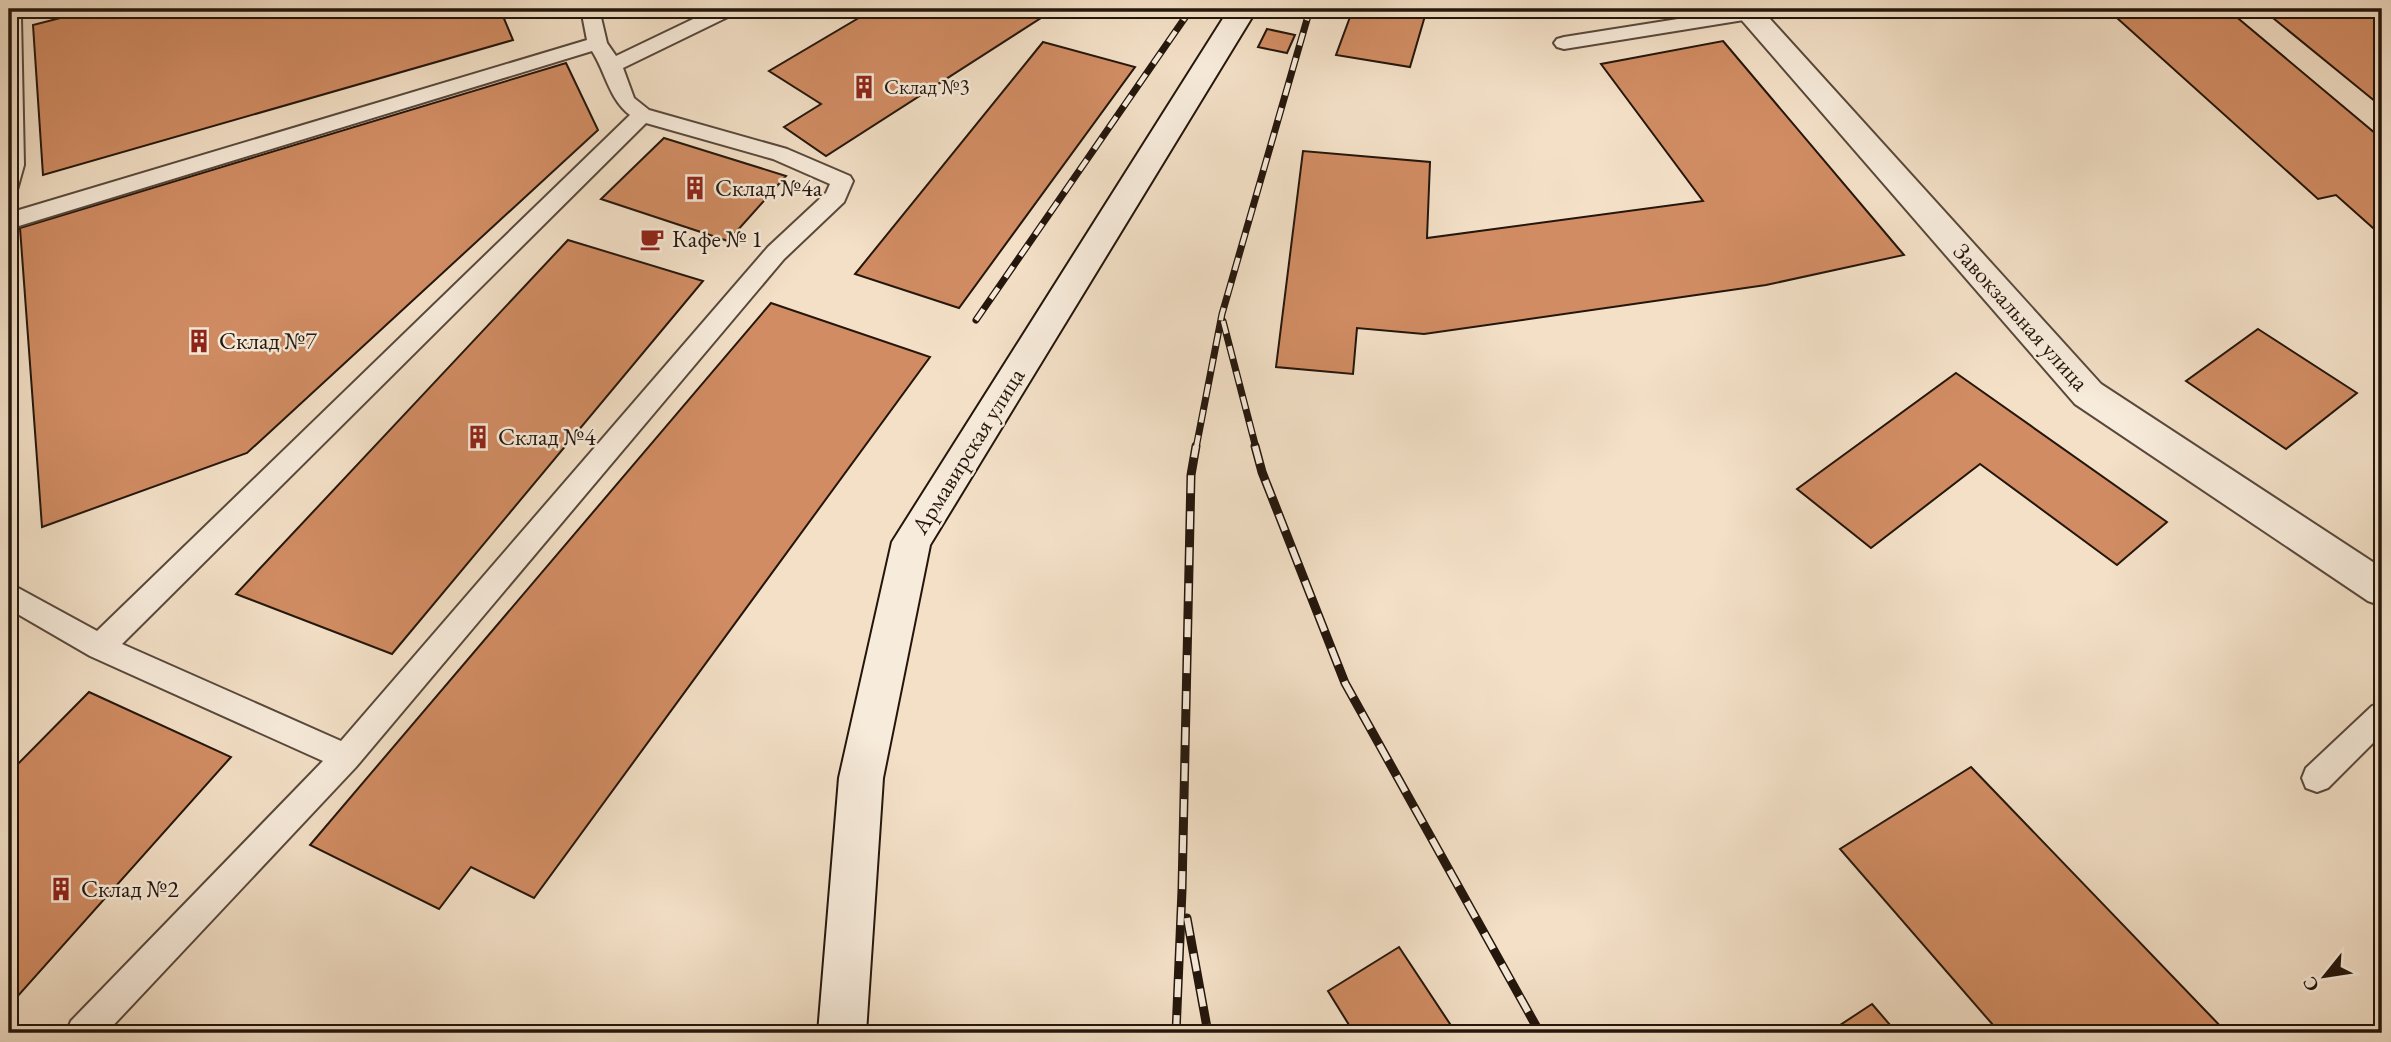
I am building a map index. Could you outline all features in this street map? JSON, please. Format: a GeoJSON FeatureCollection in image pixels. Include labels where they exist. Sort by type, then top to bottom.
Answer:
{"type":"FeatureCollection","features":[{"type":"Feature","properties":{"kind":"main road","name":"Армавирская улица"},"geometry":{"type":"LineString","coordinates":[[842,1033],[861,778],[911,542],[1243,9]]}},
{"type":"Feature","properties":{"kind":"main road","name":"Завокзальная улица"},"geometry":{"type":"LineString","coordinates":[[1748,11],[2088,394],[2382,589]]}},
{"type":"Feature","properties":{"kind":"lane"},"geometry":{"type":"LineString","coordinates":[[9,185],[13,165],[11,15],[20,9]]}},
{"type":"Feature","properties":{"kind":"lane"},"geometry":{"type":"LineString","coordinates":[[83,1033],[346,757],[776,253],[836,197],[842,181],[780,154],[642,115],[625,101],[612,65],[597,43],[590,9]]}},
{"type":"Feature","properties":{"kind":"lane"},"geometry":{"type":"LineString","coordinates":[[612,65],[729,9]]}},
{"type":"Feature","properties":{"kind":"lane"},"geometry":{"type":"LineString","coordinates":[[1564,43],[1748,11]]}},
{"type":"Feature","properties":{"kind":"lane"},"geometry":{"type":"LineString","coordinates":[[9,221],[597,43]]}},
{"type":"Feature","properties":{"kind":"lane"},"geometry":{"type":"LineString","coordinates":[[100,647],[642,115]]}},
{"type":"Feature","properties":{"kind":"lane"},"geometry":{"type":"LineString","coordinates":[[9,595],[100,647],[346,757]]}},
{"type":"Feature","properties":{"kind":"lane"},"geometry":{"type":"LineString","coordinates":[[2317,778],[2382,715]]}},
{"type":"Feature","properties":{"kind":"building"},"geometry":{"type":"Polygon","coordinates":[[[95,9],[500,9],[513,40],[43,175],[33,25],[95,9]]]}},
{"type":"Feature","properties":{"kind":"building","name":"Склад №3"},"geometry":{"type":"Polygon","coordinates":[[[874,9],[1055,9],[826,156],[784,127],[821,104],[769,71],[874,9]]]}},
{"type":"Feature","properties":{"kind":"building"},"geometry":{"type":"Polygon","coordinates":[[[1353,9],[1427,9],[1410,67],[1336,55],[1353,9]]]}},
{"type":"Feature","properties":{"kind":"building"},"geometry":{"type":"Polygon","coordinates":[[[1595,9],[1661,9],[1602,18],[1595,9]]]}},
{"type":"Feature","properties":{"kind":"building"},"geometry":{"type":"Polygon","coordinates":[[[2107,9],[2227,9],[2382,139],[2382,236],[2336,195],[2318,199],[2107,9]]]}},
{"type":"Feature","properties":{"kind":"building"},"geometry":{"type":"Polygon","coordinates":[[[2262,9],[2382,9],[2382,107],[2262,9]]]}},
{"type":"Feature","properties":{"kind":"building"},"geometry":{"type":"Polygon","coordinates":[[[1267,29],[1295,35],[1287,53],[1258,47],[1267,29]]]}},
{"type":"Feature","properties":{"kind":"building"},"geometry":{"type":"Polygon","coordinates":[[[1723,41],[1904,255],[1766,285],[1424,334],[1357,328],[1353,374],[1276,367],[1303,151],[1430,162],[1427,238],[1703,201],[1601,64],[1723,41]]]}},
{"type":"Feature","properties":{"kind":"building"},"geometry":{"type":"Polygon","coordinates":[[[1043,42],[1135,67],[959,308],[855,274],[1043,42]]]}},
{"type":"Feature","properties":{"kind":"building","name":"Склад №7"},"geometry":{"type":"Polygon","coordinates":[[[566,63],[598,130],[247,453],[42,527],[20,228],[566,63]]]}},
{"type":"Feature","properties":{"kind":"building","name":"Склад №4а"},"geometry":{"type":"Polygon","coordinates":[[[664,138],[786,176],[728,241],[601,199],[664,138]]]}},
{"type":"Feature","properties":{"kind":"building","name":"Склад №4"},"geometry":{"type":"Polygon","coordinates":[[[568,240],[703,281],[392,654],[236,594],[568,240]]]}},
{"type":"Feature","properties":{"kind":"building"},"geometry":{"type":"Polygon","coordinates":[[[771,303],[930,357],[534,898],[471,867],[439,909],[310,845],[771,303]]]}},
{"type":"Feature","properties":{"kind":"building"},"geometry":{"type":"Polygon","coordinates":[[[2258,329],[2357,393],[2286,449],[2186,381],[2258,329]]]}},
{"type":"Feature","properties":{"kind":"building"},"geometry":{"type":"Polygon","coordinates":[[[1956,373],[2167,522],[2117,565],[1980,464],[1871,548],[1797,489],[1956,373]]]}},
{"type":"Feature","properties":{"kind":"building","name":"Склад №2"},"geometry":{"type":"Polygon","coordinates":[[[89,692],[231,757],[9,1006],[9,773],[89,692]]]}},
{"type":"Feature","properties":{"kind":"building"},"geometry":{"type":"Polygon","coordinates":[[[1971,767],[2227,1033],[2000,1033],[1840,849],[1971,767]]]}},
{"type":"Feature","properties":{"kind":"building"},"geometry":{"type":"Polygon","coordinates":[[[1399,947],[1456,1033],[1354,1033],[1328,991],[1399,947]]]}},
{"type":"Feature","properties":{"kind":"building"},"geometry":{"type":"Polygon","coordinates":[[[1872,1004],[1897,1033],[1828,1033],[1872,1004]]]}},
{"type":"Feature","properties":{"kind":"railway"},"geometry":{"type":"LineString","coordinates":[[976,320],[1191,9]]}},
{"type":"Feature","properties":{"kind":"railway"},"geometry":{"type":"LineString","coordinates":[[1196,448],[1222,314],[1310,9]]}},
{"type":"Feature","properties":{"kind":"railway"},"geometry":{"type":"LineString","coordinates":[[1223,321],[1256,448]]}},
{"type":"Feature","properties":{"kind":"railway"},"geometry":{"type":"LineString","coordinates":[[1176,1033],[1182,890],[1191,475],[1196,446]]}},
{"type":"Feature","properties":{"kind":"railway"},"geometry":{"type":"LineString","coordinates":[[1255,446],[1262,472],[1345,683],[1540,1033]]}},
{"type":"Feature","properties":{"kind":"railway"},"geometry":{"type":"LineString","coordinates":[[1187,918],[1208,1033]]}},
{"type":"Feature","properties":{"kind":"place","name":"Склад №3"},"geometry":{"type":"Point","coordinates":[864,87]}},
{"type":"Feature","properties":{"kind":"place","name":"Склад №4а"},"geometry":{"type":"Point","coordinates":[695,188]}},
{"type":"Feature","properties":{"kind":"place","name":"Кафе № 1"},"geometry":{"type":"Point","coordinates":[652,239]}},
{"type":"Feature","properties":{"kind":"place","name":"Склад №7"},"geometry":{"type":"Point","coordinates":[199,341]}},
{"type":"Feature","properties":{"kind":"place","name":"Склад №4"},"geometry":{"type":"Point","coordinates":[478,437]}},
{"type":"Feature","properties":{"kind":"place","name":"Склад №2"},"geometry":{"type":"Point","coordinates":[61,889]}}]}
